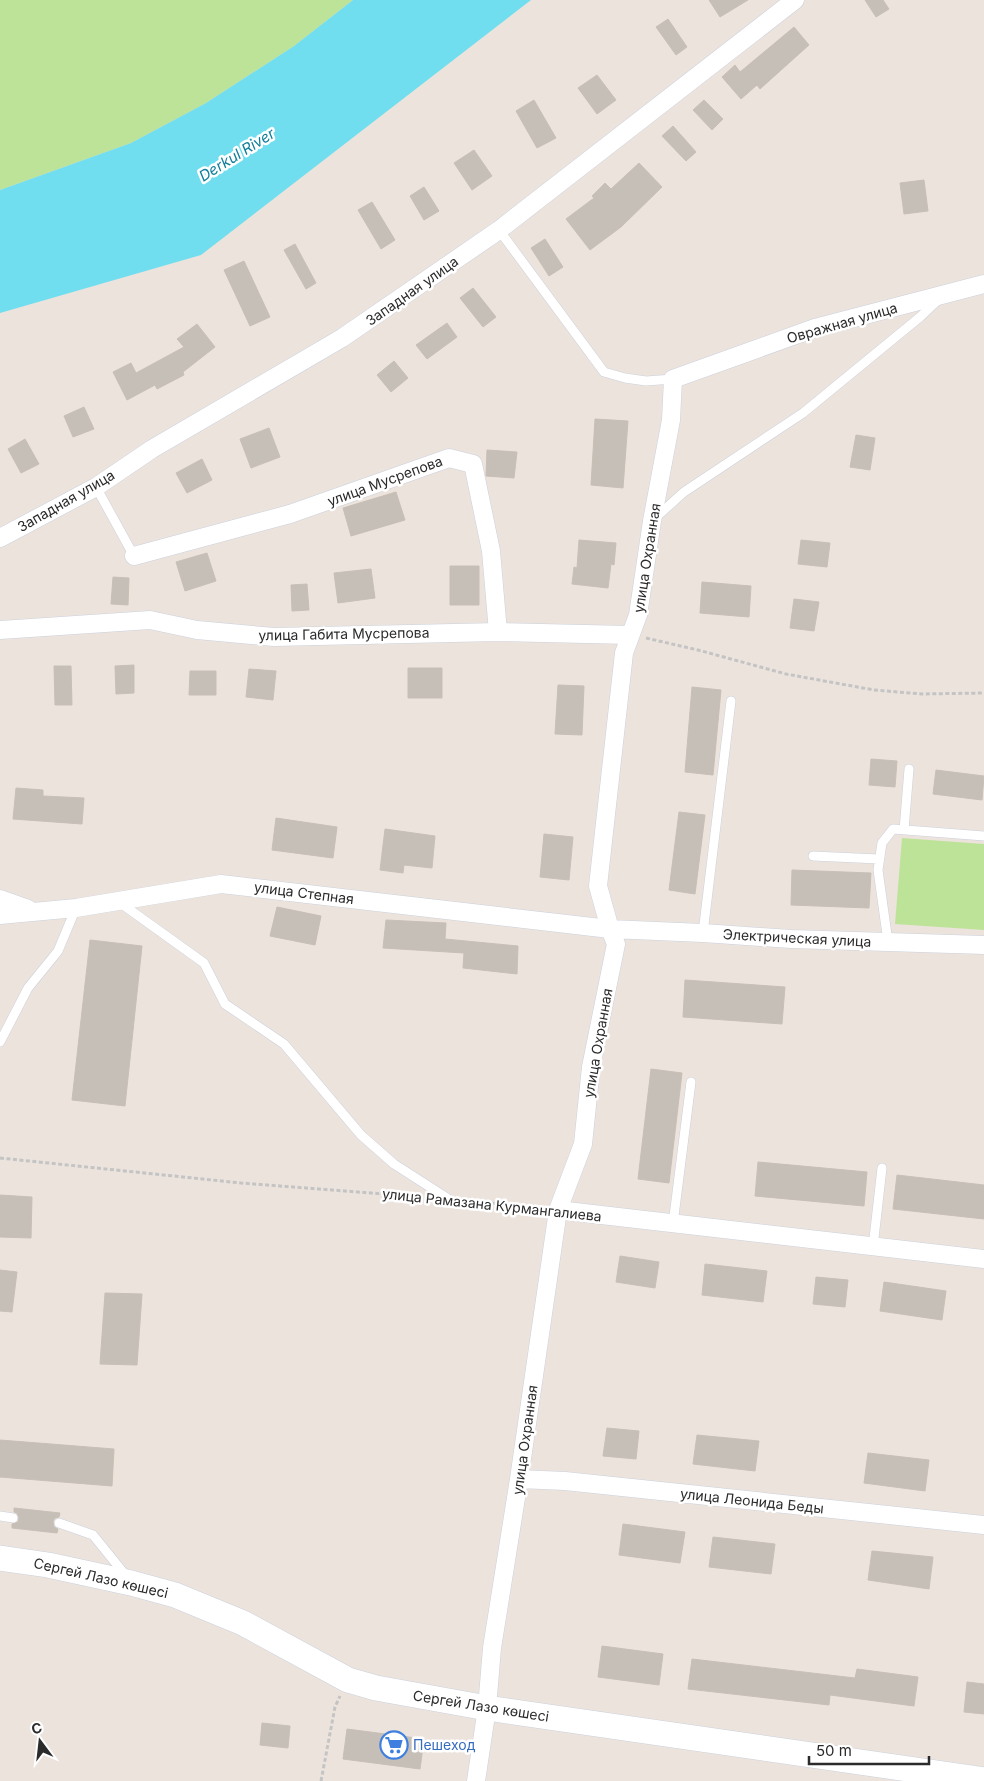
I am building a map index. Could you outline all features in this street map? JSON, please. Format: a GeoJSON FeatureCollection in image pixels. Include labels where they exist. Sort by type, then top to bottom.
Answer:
{"type":"FeatureCollection","features":[{"type":"Feature","properties":{"kind":"street","name":"Западная улица"},"geometry":{"type":"LineString","coordinates":[[0,538],[96,487],[152,449],[342,338],[499,230],[795,0]]}},
{"type":"Feature","properties":{"kind":"street","name":"Овражная улица"},"geometry":{"type":"LineString","coordinates":[[673,379],[815,328],[984,284]]}},
{"type":"Feature","properties":{"kind":"street","name":"улица Охранная"},"geometry":{"type":"LineString","coordinates":[[476,1781],[487,1708],[492,1648],[519,1479],[558,1210],[583,1144],[591,1068],[616,944],[610,930],[598,886],[624,653],[638,615],[652,521],[671,420],[673,379]]}},
{"type":"Feature","properties":{"kind":"street","name":"улица Мусрепова"},"geometry":{"type":"LineString","coordinates":[[134,556],[290,514],[449,458],[473,464],[491,551],[498,632]]}},
{"type":"Feature","properties":{"kind":"street","name":"улица Габита Мусрепова"},"geometry":{"type":"LineString","coordinates":[[0,630],[150,620],[197,630],[274,637],[498,632],[630,635]]}},
{"type":"Feature","properties":{"kind":"street","name":"улица Степная"},"geometry":{"type":"LineString","coordinates":[[0,914],[76,908],[221,884],[610,930]]}},
{"type":"Feature","properties":{"kind":"street"},"geometry":{"type":"LineString","coordinates":[[0,899],[35,912]]}},
{"type":"Feature","properties":{"kind":"street","name":"Электрическая улица"},"geometry":{"type":"LineString","coordinates":[[610,930],[703,933],[791,939],[984,945]]}},
{"type":"Feature","properties":{"kind":"street","name":"улица Рамазана Курмангалиева"},"geometry":{"type":"LineString","coordinates":[[558,1210],[984,1259]]}},
{"type":"Feature","properties":{"kind":"street","name":"улица Леонида Беды"},"geometry":{"type":"LineString","coordinates":[[519,1479],[565,1481],[984,1525]]}},
{"type":"Feature","properties":{"kind":"street","name":"Сергей Лазо көшесі"},"geometry":{"type":"LineString","coordinates":[[0,1558],[48,1564],[175,1595],[244,1623],[348,1680],[376,1688],[487,1708],[984,1780]]}},
{"type":"Feature","properties":{"kind":"lane"},"geometry":{"type":"LineString","coordinates":[[499,230],[604,372],[646,381],[673,379]]}},
{"type":"Feature","properties":{"kind":"lane"},"geometry":{"type":"LineString","coordinates":[[652,521],[684,492],[803,413],[920,317],[941,296]]}},
{"type":"Feature","properties":{"kind":"lane"},"geometry":{"type":"LineString","coordinates":[[96,487],[134,556]]}},
{"type":"Feature","properties":{"kind":"lane"},"geometry":{"type":"LineString","coordinates":[[703,933],[731,701]]}},
{"type":"Feature","properties":{"kind":"lane"},"geometry":{"type":"LineString","coordinates":[[904,830],[909,769]]}},
{"type":"Feature","properties":{"kind":"lane"},"geometry":{"type":"LineString","coordinates":[[888,942],[881,894],[879,859],[882,842],[893,830],[984,836]]}},
{"type":"Feature","properties":{"kind":"lane"},"geometry":{"type":"LineString","coordinates":[[813,856],[879,859]]}},
{"type":"Feature","properties":{"kind":"lane"},"geometry":{"type":"LineString","coordinates":[[119,902],[204,963],[225,1004],[284,1044],[360,1135],[394,1164],[447,1198]]}},
{"type":"Feature","properties":{"kind":"lane"},"geometry":{"type":"LineString","coordinates":[[0,1042],[28,988],[58,951],[76,908]]}},
{"type":"Feature","properties":{"kind":"lane"},"geometry":{"type":"LineString","coordinates":[[673,1224],[691,1082]]}},
{"type":"Feature","properties":{"kind":"lane"},"geometry":{"type":"LineString","coordinates":[[874,1247],[882,1168]]}},
{"type":"Feature","properties":{"kind":"lane"},"geometry":{"type":"LineString","coordinates":[[0,1516],[13,1518]]}},
{"type":"Feature","properties":{"kind":"lane"},"geometry":{"type":"LineString","coordinates":[[59,1523],[93,1535],[131,1583]]}},
{"type":"Feature","properties":{"kind":"path"},"geometry":{"type":"LineString","coordinates":[[630,635],[698,650],[786,674],[874,690],[922,694],[984,693]]}},
{"type":"Feature","properties":{"kind":"path","name":"улица Рамазана Курмангалиева"},"geometry":{"type":"LineString","coordinates":[[0,1158],[241,1183],[447,1198],[558,1210]]}},
{"type":"Feature","properties":{"kind":"path"},"geometry":{"type":"LineString","coordinates":[[321,1781],[335,1707],[348,1680]]}},
{"type":"Feature","properties":{"kind":"green space"},"geometry":{"type":"Polygon","coordinates":[[[0,0],[353,0],[294,46],[206,103],[131,143],[0,190],[0,0]]]}},
{"type":"Feature","properties":{"kind":"green space"},"geometry":{"type":"Polygon","coordinates":[[[902,838],[984,844],[984,930],[895,924],[902,838]]]}},
{"type":"Feature","properties":{"kind":"water","name":"Derkul River"},"geometry":{"type":"Polygon","coordinates":[[[353,0],[531,0],[201,255],[0,313],[0,190],[131,143],[206,103],[294,46],[353,0]]]}},
{"type":"Feature","properties":{"kind":"building"},"geometry":{"type":"Polygon","coordinates":[[[709,0],[748,0],[720,17],[709,0]]]}},
{"type":"Feature","properties":{"kind":"building"},"geometry":{"type":"Polygon","coordinates":[[[865,0],[883,0],[889,9],[876,17],[865,0]]]}},
{"type":"Feature","properties":{"kind":"building"},"geometry":{"type":"Polygon","coordinates":[[[668,19],[687,47],[676,55],[656,27],[668,19]]]}},
{"type":"Feature","properties":{"kind":"building"},"geometry":{"type":"Polygon","coordinates":[[[794,27],[809,45],[760,89],[757,85],[741,99],[722,77],[735,65],[740,72],[794,27]]]}},
{"type":"Feature","properties":{"kind":"building"},"geometry":{"type":"Polygon","coordinates":[[[597,75],[616,100],[597,114],[578,88],[597,75]]]}},
{"type":"Feature","properties":{"kind":"building"},"geometry":{"type":"Polygon","coordinates":[[[534,100],[556,138],[537,148],[516,111],[534,100]]]}},
{"type":"Feature","properties":{"kind":"building"},"geometry":{"type":"Polygon","coordinates":[[[704,100],[723,119],[712,130],[693,110],[704,100]]]}},
{"type":"Feature","properties":{"kind":"building"},"geometry":{"type":"Polygon","coordinates":[[[673,126],[696,152],[686,161],[662,136],[673,126]]]}},
{"type":"Feature","properties":{"kind":"building"},"geometry":{"type":"Polygon","coordinates":[[[474,150],[492,176],[472,190],[454,163],[474,150]]]}},
{"type":"Feature","properties":{"kind":"building"},"geometry":{"type":"Polygon","coordinates":[[[639,163],[662,187],[621,227],[590,250],[566,219],[594,198],[592,196],[605,183],[611,189],[639,163]]]}},
{"type":"Feature","properties":{"kind":"building"},"geometry":{"type":"Polygon","coordinates":[[[924,180],[928,211],[904,214],[900,183],[924,180]]]}},
{"type":"Feature","properties":{"kind":"building"},"geometry":{"type":"Polygon","coordinates":[[[424,187],[439,211],[424,220],[410,196],[424,187]]]}},
{"type":"Feature","properties":{"kind":"building"},"geometry":{"type":"Polygon","coordinates":[[[372,202],[395,240],[381,249],[358,210],[372,202]]]}},
{"type":"Feature","properties":{"kind":"building"},"geometry":{"type":"Polygon","coordinates":[[[545,239],[563,267],[549,276],[531,248],[545,239]]]}},
{"type":"Feature","properties":{"kind":"building"},"geometry":{"type":"Polygon","coordinates":[[[295,244],[316,283],[306,289],[284,250],[295,244]]]}},
{"type":"Feature","properties":{"kind":"building"},"geometry":{"type":"Polygon","coordinates":[[[244,261],[270,317],[250,326],[224,270],[244,261]]]}},
{"type":"Feature","properties":{"kind":"building"},"geometry":{"type":"Polygon","coordinates":[[[473,288],[496,317],[483,327],[460,298],[473,288]]]}},
{"type":"Feature","properties":{"kind":"building"},"geometry":{"type":"Polygon","coordinates":[[[447,323],[457,337],[427,359],[416,345],[447,323]]]}},
{"type":"Feature","properties":{"kind":"building"},"geometry":{"type":"Polygon","coordinates":[[[197,324],[215,347],[183,372],[184,375],[157,389],[155,385],[127,400],[113,372],[131,363],[136,373],[184,347],[177,339],[197,324]]]}},
{"type":"Feature","properties":{"kind":"building"},"geometry":{"type":"Polygon","coordinates":[[[394,361],[408,378],[391,392],[377,375],[394,361]]]}},
{"type":"Feature","properties":{"kind":"building"},"geometry":{"type":"Polygon","coordinates":[[[84,407],[94,429],[73,437],[64,416],[84,407]]]}},
{"type":"Feature","properties":{"kind":"building"},"geometry":{"type":"Polygon","coordinates":[[[595,419],[628,421],[623,488],[591,485],[595,419]]]}},
{"type":"Feature","properties":{"kind":"building"},"geometry":{"type":"Polygon","coordinates":[[[269,428],[280,457],[251,468],[240,439],[269,428]]]}},
{"type":"Feature","properties":{"kind":"building"},"geometry":{"type":"Polygon","coordinates":[[[856,435],[875,438],[870,470],[850,467],[856,435]]]}},
{"type":"Feature","properties":{"kind":"building"},"geometry":{"type":"Polygon","coordinates":[[[25,439],[39,464],[21,473],[8,449],[25,439]]]}},
{"type":"Feature","properties":{"kind":"building"},"geometry":{"type":"Polygon","coordinates":[[[487,450],[517,452],[514,478],[486,476],[487,450]]]}},
{"type":"Feature","properties":{"kind":"building"},"geometry":{"type":"Polygon","coordinates":[[[202,459],[212,480],[187,493],[176,473],[202,459]]]}},
{"type":"Feature","properties":{"kind":"building"},"geometry":{"type":"Polygon","coordinates":[[[396,492],[405,520],[351,536],[343,508],[396,492]]]}},
{"type":"Feature","properties":{"kind":"building"},"geometry":{"type":"Polygon","coordinates":[[[579,540],[616,543],[614,565],[611,564],[608,588],[572,584],[574,567],[577,568],[579,540]]]}},
{"type":"Feature","properties":{"kind":"building"},"geometry":{"type":"Polygon","coordinates":[[[801,540],[830,543],[827,567],[798,564],[801,540]]]}},
{"type":"Feature","properties":{"kind":"building"},"geometry":{"type":"Polygon","coordinates":[[[207,553],[216,581],[185,591],[176,562],[207,553]]]}},
{"type":"Feature","properties":{"kind":"building"},"geometry":{"type":"Polygon","coordinates":[[[450,566],[479,566],[479,605],[450,605],[450,566]]]}},
{"type":"Feature","properties":{"kind":"building"},"geometry":{"type":"Polygon","coordinates":[[[371,569],[375,598],[338,603],[334,573],[371,569]]]}},
{"type":"Feature","properties":{"kind":"building"},"geometry":{"type":"Polygon","coordinates":[[[113,577],[129,578],[128,605],[111,604],[113,577]]]}},
{"type":"Feature","properties":{"kind":"building"},"geometry":{"type":"Polygon","coordinates":[[[702,582],[751,586],[749,617],[700,613],[702,582]]]}},
{"type":"Feature","properties":{"kind":"building"},"geometry":{"type":"Polygon","coordinates":[[[307,584],[309,610],[292,611],[291,585],[307,584]]]}},
{"type":"Feature","properties":{"kind":"building"},"geometry":{"type":"Polygon","coordinates":[[[794,599],[819,602],[814,631],[790,628],[794,599]]]}},
{"type":"Feature","properties":{"kind":"building"},"geometry":{"type":"Polygon","coordinates":[[[134,665],[134,693],[116,694],[115,666],[134,665]]]}},
{"type":"Feature","properties":{"kind":"building"},"geometry":{"type":"Polygon","coordinates":[[[54,666],[71,666],[72,705],[55,705],[54,666]]]}},
{"type":"Feature","properties":{"kind":"building"},"geometry":{"type":"Polygon","coordinates":[[[408,668],[442,668],[442,698],[408,698],[408,668]]]}},
{"type":"Feature","properties":{"kind":"building"},"geometry":{"type":"Polygon","coordinates":[[[249,669],[276,671],[273,700],[246,697],[249,669]]]}},
{"type":"Feature","properties":{"kind":"building"},"geometry":{"type":"Polygon","coordinates":[[[190,671],[216,671],[216,695],[189,695],[190,671]]]}},
{"type":"Feature","properties":{"kind":"building"},"geometry":{"type":"Polygon","coordinates":[[[558,685],[584,686],[582,735],[555,734],[558,685]]]}},
{"type":"Feature","properties":{"kind":"building"},"geometry":{"type":"Polygon","coordinates":[[[692,687],[721,690],[713,775],[685,772],[692,687]]]}},
{"type":"Feature","properties":{"kind":"building"},"geometry":{"type":"Polygon","coordinates":[[[871,759],[897,761],[895,787],[869,785],[871,759]]]}},
{"type":"Feature","properties":{"kind":"building"},"geometry":{"type":"Polygon","coordinates":[[[936,770],[984,776],[982,800],[933,794],[936,770]]]}},
{"type":"Feature","properties":{"kind":"building"},"geometry":{"type":"Polygon","coordinates":[[[16,788],[43,790],[43,796],[84,798],[82,824],[13,819],[16,788]]]}},
{"type":"Feature","properties":{"kind":"building"},"geometry":{"type":"Polygon","coordinates":[[[679,812],[705,815],[695,894],[669,890],[679,812]]]}},
{"type":"Feature","properties":{"kind":"building"},"geometry":{"type":"Polygon","coordinates":[[[276,818],[337,827],[333,858],[272,850],[276,818]]]}},
{"type":"Feature","properties":{"kind":"building"},"geometry":{"type":"Polygon","coordinates":[[[385,829],[435,836],[432,868],[404,865],[403,873],[380,870],[385,829]]]}},
{"type":"Feature","properties":{"kind":"building"},"geometry":{"type":"Polygon","coordinates":[[[544,834],[573,837],[569,880],[540,877],[544,834]]]}},
{"type":"Feature","properties":{"kind":"building"},"geometry":{"type":"Polygon","coordinates":[[[792,870],[871,873],[869,908],[791,905],[792,870]]]}},
{"type":"Feature","properties":{"kind":"building"},"geometry":{"type":"Polygon","coordinates":[[[277,907],[321,916],[315,945],[270,936],[277,907]]]}},
{"type":"Feature","properties":{"kind":"building"},"geometry":{"type":"Polygon","coordinates":[[[386,920],[446,923],[445,939],[518,946],[517,974],[463,968],[464,953],[383,948],[386,920]]]}},
{"type":"Feature","properties":{"kind":"building"},"geometry":{"type":"Polygon","coordinates":[[[90,940],[142,946],[125,1106],[72,1100],[90,940]]]}},
{"type":"Feature","properties":{"kind":"building"},"geometry":{"type":"Polygon","coordinates":[[[685,980],[785,987],[782,1024],[683,1017],[685,980]]]}},
{"type":"Feature","properties":{"kind":"building"},"geometry":{"type":"Polygon","coordinates":[[[651,1069],[682,1073],[669,1183],[638,1179],[651,1069]]]}},
{"type":"Feature","properties":{"kind":"building"},"geometry":{"type":"Polygon","coordinates":[[[758,1162],[867,1172],[864,1206],[755,1196],[758,1162]]]}},
{"type":"Feature","properties":{"kind":"building"},"geometry":{"type":"Polygon","coordinates":[[[897,1175],[984,1185],[984,1219],[893,1209],[897,1175]]]}},
{"type":"Feature","properties":{"kind":"building"},"geometry":{"type":"Polygon","coordinates":[[[0,1195],[32,1197],[31,1238],[0,1237],[0,1195]]]}},
{"type":"Feature","properties":{"kind":"building"},"geometry":{"type":"Polygon","coordinates":[[[620,1256],[659,1262],[655,1288],[616,1282],[620,1256]]]}},
{"type":"Feature","properties":{"kind":"building"},"geometry":{"type":"Polygon","coordinates":[[[705,1264],[767,1271],[763,1302],[702,1295],[705,1264]]]}},
{"type":"Feature","properties":{"kind":"building"},"geometry":{"type":"Polygon","coordinates":[[[0,1270],[17,1272],[12,1312],[0,1311],[0,1270]]]}},
{"type":"Feature","properties":{"kind":"building"},"geometry":{"type":"Polygon","coordinates":[[[816,1277],[848,1280],[845,1307],[813,1304],[816,1277]]]}},
{"type":"Feature","properties":{"kind":"building"},"geometry":{"type":"Polygon","coordinates":[[[884,1282],[946,1291],[942,1320],[880,1311],[884,1282]]]}},
{"type":"Feature","properties":{"kind":"building"},"geometry":{"type":"Polygon","coordinates":[[[105,1293],[142,1294],[137,1365],[100,1364],[105,1293]]]}},
{"type":"Feature","properties":{"kind":"building"},"geometry":{"type":"Polygon","coordinates":[[[607,1428],[639,1431],[636,1459],[603,1456],[607,1428]]]}},
{"type":"Feature","properties":{"kind":"building"},"geometry":{"type":"Polygon","coordinates":[[[697,1435],[759,1441],[755,1471],[693,1464],[697,1435]]]}},
{"type":"Feature","properties":{"kind":"building"},"geometry":{"type":"Polygon","coordinates":[[[0,1440],[114,1449],[112,1486],[0,1477],[0,1440]]]}},
{"type":"Feature","properties":{"kind":"building"},"geometry":{"type":"Polygon","coordinates":[[[868,1453],[929,1460],[925,1491],[864,1483],[868,1453]]]}},
{"type":"Feature","properties":{"kind":"building"},"geometry":{"type":"Polygon","coordinates":[[[14,1508],[60,1513],[59,1517],[53,1521],[54,1527],[58,1529],[57,1533],[12,1528],[12,1524],[18,1522],[19,1518],[17,1513],[14,1512],[14,1508]]]}},
{"type":"Feature","properties":{"kind":"building"},"geometry":{"type":"Polygon","coordinates":[[[623,1524],[685,1532],[680,1563],[619,1555],[623,1524]]]}},
{"type":"Feature","properties":{"kind":"building"},"geometry":{"type":"Polygon","coordinates":[[[713,1537],[775,1544],[771,1574],[709,1567],[713,1537]]]}},
{"type":"Feature","properties":{"kind":"building"},"geometry":{"type":"Polygon","coordinates":[[[872,1551],[933,1557],[929,1589],[868,1580],[872,1551]]]}},
{"type":"Feature","properties":{"kind":"building"},"geometry":{"type":"Polygon","coordinates":[[[602,1646],[663,1654],[659,1685],[598,1677],[602,1646]]]}},
{"type":"Feature","properties":{"kind":"building"},"geometry":{"type":"Polygon","coordinates":[[[692,1659],[855,1678],[857,1669],[918,1677],[914,1706],[830,1695],[829,1705],[688,1689],[692,1659]]]}},
{"type":"Feature","properties":{"kind":"building"},"geometry":{"type":"Polygon","coordinates":[[[967,1682],[984,1684],[984,1714],[964,1712],[967,1682]]]}},
{"type":"Feature","properties":{"kind":"building"},"geometry":{"type":"Polygon","coordinates":[[[262,1723],[290,1726],[288,1748],[260,1745],[262,1723]]]}},
{"type":"Feature","properties":{"kind":"building"},"geometry":{"type":"Polygon","coordinates":[[[347,1729],[424,1739],[420,1769],[343,1759],[347,1729]]]}},
{"type":"Feature","properties":{"kind":"place","name":"Пешеход"},"geometry":{"type":"Point","coordinates":[394,1745]}}]}
